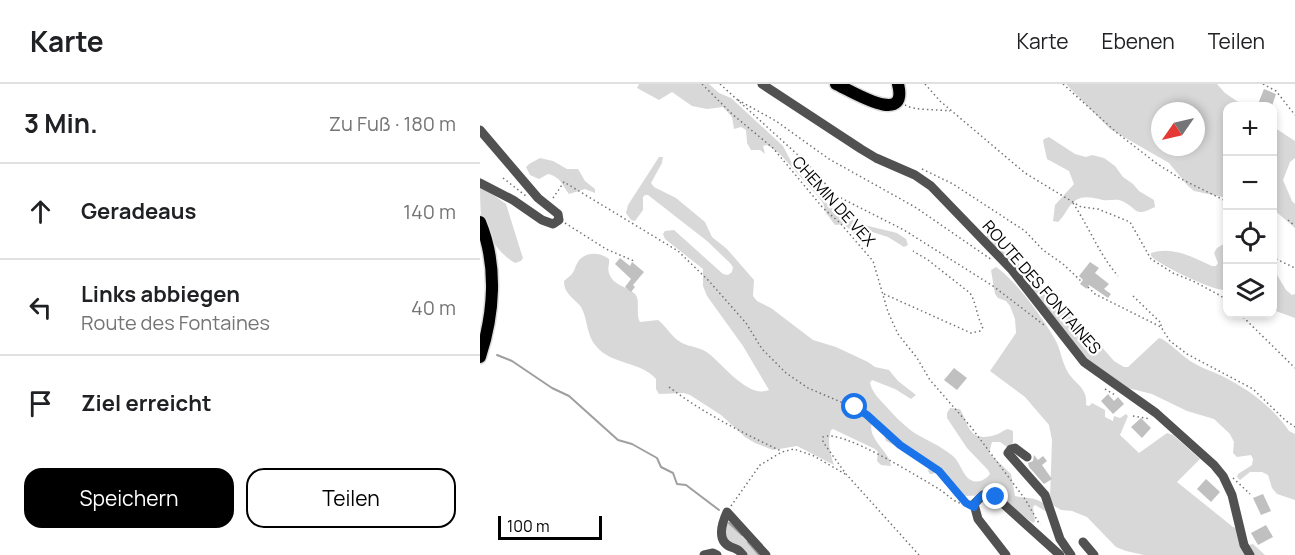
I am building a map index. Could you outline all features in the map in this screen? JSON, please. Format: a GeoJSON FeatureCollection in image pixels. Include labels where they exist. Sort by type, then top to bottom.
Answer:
{"type":"FeatureCollection","features":[{"type":"Feature","properties":{"kind":"main road"},"geometry":{"type":"LineString","coordinates":[[836,84],[879,105],[890,105],[897,100],[900,94],[898,84]]}},
{"type":"Feature","properties":{"kind":"main road"},"geometry":{"type":"LineString","coordinates":[[480,222],[490,260],[492,296],[489,327],[480,357]]}},
{"type":"Feature","properties":{"kind":"street","name":"ROUTE DES FONTAINES"},"geometry":{"type":"LineString","coordinates":[[762,84],[861,149],[925,182],[943,197],[1008,265],[1084,362],[1156,413],[1219,470],[1232,495],[1244,545],[1250,555]]}},
{"type":"Feature","properties":{"kind":"street"},"geometry":{"type":"LineString","coordinates":[[480,130],[538,198],[558,214],[559,220],[553,224],[542,220],[513,200],[480,183]]}},
{"type":"Feature","properties":{"kind":"street"},"geometry":{"type":"LineString","coordinates":[[1028,458],[1015,448],[1008,453],[1045,495],[1060,539],[1071,555]]}},
{"type":"Feature","properties":{"kind":"street"},"geometry":{"type":"LineString","coordinates":[[1006,555],[970,505],[981,496],[994,496],[1060,555]]}},
{"type":"Feature","properties":{"kind":"street"},"geometry":{"type":"LineString","coordinates":[[743,555],[739,549],[726,544],[723,540],[722,525],[727,512],[766,555]]}},
{"type":"Feature","properties":{"kind":"street"},"geometry":{"type":"LineString","coordinates":[[1083,543],[1094,555]]}},
{"type":"Feature","properties":{"kind":"street"},"geometry":{"type":"LineString","coordinates":[[704,555],[713,553],[717,555]]}},
{"type":"Feature","properties":{"kind":"path","name":"CHEMIN DE VEX"},"geometry":{"type":"LineString","coordinates":[[702,84],[732,114],[772,148],[823,208],[852,236],[873,261],[888,312],[898,334],[918,358],[930,380],[971,427],[1025,499],[1042,529]]}},
{"type":"Feature","properties":{"kind":"path"},"geometry":{"type":"LineString","coordinates":[[720,84],[810,166],[835,195],[904,230],[993,286],[1056,333],[1062,334]]}},
{"type":"Feature","properties":{"kind":"path"},"geometry":{"type":"LineString","coordinates":[[925,84],[952,111],[1025,173],[1081,207],[1098,210],[1130,222],[1151,259],[1173,273],[1204,286],[1223,298]]}},
{"type":"Feature","properties":{"kind":"path"},"geometry":{"type":"LineString","coordinates":[[1063,84],[1116,132],[1156,162],[1181,179],[1223,200]]}},
{"type":"Feature","properties":{"kind":"path"},"geometry":{"type":"LineString","coordinates":[[1263,84],[1276,91],[1295,115]]}},
{"type":"Feature","properties":{"kind":"path"},"geometry":{"type":"LineString","coordinates":[[734,98],[776,121],[830,159],[915,207],[988,259],[1008,265]]}},
{"type":"Feature","properties":{"kind":"path"},"geometry":{"type":"LineString","coordinates":[[897,100],[912,109],[934,108],[952,111]]}},
{"type":"Feature","properties":{"kind":"path"},"geometry":{"type":"LineString","coordinates":[[916,167],[952,184],[1025,231],[1043,250],[1064,264],[1082,282]]}},
{"type":"Feature","properties":{"kind":"path"},"geometry":{"type":"LineString","coordinates":[[552,200],[564,182],[678,251],[709,281],[746,323],[762,349],[786,373],[808,388],[855,407],[867,415],[900,445],[939,471],[970,505]]}},
{"type":"Feature","properties":{"kind":"path"},"geometry":{"type":"LineString","coordinates":[[1071,200],[1084,219],[1104,260],[1118,276]]}},
{"type":"Feature","properties":{"kind":"path"},"geometry":{"type":"LineString","coordinates":[[559,220],[571,225],[606,249],[634,261]]}},
{"type":"Feature","properties":{"kind":"path"},"geometry":{"type":"LineString","coordinates":[[1288,220],[1295,226]]}},
{"type":"Feature","properties":{"kind":"path"},"geometry":{"type":"LineString","coordinates":[[884,294],[971,333],[980,331],[983,327],[978,319],[975,301],[970,293],[913,251]]}},
{"type":"Feature","properties":{"kind":"path"},"geometry":{"type":"LineString","coordinates":[[1277,259],[1295,268]]}},
{"type":"Feature","properties":{"kind":"path"},"geometry":{"type":"LineString","coordinates":[[1088,287],[1095,294],[1161,327]]}},
{"type":"Feature","properties":{"kind":"path"},"geometry":{"type":"LineString","coordinates":[[1133,296],[1161,323],[1170,341],[1187,354],[1253,389],[1295,427]]}},
{"type":"Feature","properties":{"kind":"path"},"geometry":{"type":"LineString","coordinates":[[1244,318],[1295,368]]}},
{"type":"Feature","properties":{"kind":"path"},"geometry":{"type":"LineString","coordinates":[[669,387],[686,400],[782,452]]}},
{"type":"Feature","properties":{"kind":"path"},"geometry":{"type":"LineString","coordinates":[[919,555],[846,474],[823,442],[824,436],[830,434],[850,440],[941,490],[959,503],[970,505]]}},
{"type":"Feature","properties":{"kind":"path"},"geometry":{"type":"LineString","coordinates":[[727,512],[760,465],[782,452],[794,449],[814,456],[846,474]]}},
{"type":"Feature","properties":{"kind":"shaded area"},"geometry":{"type":"Polygon","coordinates":[[[639,84],[709,84],[719,93],[731,98],[783,146],[795,169],[832,208],[842,210],[856,223],[897,233],[906,239],[908,245],[904,247],[888,237],[866,230],[861,235],[855,235],[844,224],[835,225],[816,194],[779,153],[767,145],[763,146],[765,154],[760,150],[751,150],[747,143],[746,130],[741,127],[734,129],[732,117],[723,107],[707,109],[692,106],[672,92],[659,100],[637,88],[639,84]]]}},
{"type":"Feature","properties":{"kind":"shaded area"},"geometry":{"type":"Polygon","coordinates":[[[1066,84],[1217,84],[1238,102],[1223,102],[1223,197],[1194,191],[1169,163],[1157,156],[1205,156],[1205,102],[1151,102],[1151,153],[1110,129],[1066,84]]]}},
{"type":"Feature","properties":{"kind":"shaded area"},"geometry":{"type":"Polygon","coordinates":[[[1277,129],[1295,141],[1295,158],[1290,162],[1283,180],[1295,204],[1295,228],[1277,212],[1277,129]]]}},
{"type":"Feature","properties":{"kind":"shaded area"},"geometry":{"type":"Polygon","coordinates":[[[1049,137],[1075,154],[1104,158],[1139,191],[1154,200],[1155,207],[1139,212],[1120,200],[1090,197],[1076,200],[1058,222],[1053,221],[1055,205],[1074,184],[1069,171],[1047,159],[1043,141],[1049,137]]]}},
{"type":"Feature","properties":{"kind":"shaded area"},"geometry":{"type":"Polygon","coordinates":[[[659,157],[663,157],[662,163],[651,183],[654,187],[676,198],[705,222],[712,237],[727,249],[754,280],[753,296],[757,301],[771,308],[813,340],[836,347],[875,367],[889,370],[898,381],[916,395],[911,399],[895,389],[872,380],[870,383],[875,394],[909,429],[953,456],[964,474],[970,479],[980,481],[990,474],[967,448],[947,418],[950,408],[960,409],[971,431],[980,437],[995,435],[1008,429],[1013,431],[1011,447],[1000,442],[992,442],[989,453],[1011,474],[1015,496],[1041,501],[1045,504],[1047,512],[1035,505],[1033,523],[996,495],[963,496],[939,469],[930,474],[928,471],[930,466],[927,462],[886,441],[879,420],[875,417],[871,430],[891,466],[881,465],[877,461],[878,452],[875,449],[833,429],[829,444],[834,465],[797,446],[773,450],[745,437],[721,415],[690,395],[684,393],[659,394],[656,389],[656,379],[650,373],[602,352],[593,342],[581,307],[564,285],[564,281],[581,258],[589,254],[601,255],[609,259],[608,271],[611,277],[637,297],[640,322],[658,320],[678,341],[708,353],[744,385],[753,390],[769,390],[743,346],[707,296],[703,286],[703,269],[665,239],[663,234],[665,231],[674,230],[723,274],[728,275],[732,272],[733,267],[730,263],[707,241],[648,195],[643,197],[643,210],[635,221],[631,220],[626,213],[628,205],[659,157]]]}},
{"type":"Feature","properties":{"kind":"shaded area"},"geometry":{"type":"Polygon","coordinates":[[[540,158],[553,161],[567,169],[578,169],[585,181],[595,189],[595,193],[585,189],[569,194],[561,182],[552,175],[548,174],[539,179],[530,175],[526,167],[540,158]]]}},
{"type":"Feature","properties":{"kind":"shaded area"},"geometry":{"type":"Polygon","coordinates":[[[480,177],[492,194],[506,204],[523,258],[521,261],[515,263],[509,259],[494,243],[486,230],[481,216],[480,177]]]}},
{"type":"Feature","properties":{"kind":"shaded area"},"geometry":{"type":"Polygon","coordinates":[[[988,235],[1004,252],[1015,259],[1051,302],[1078,320],[1114,361],[1128,367],[1159,338],[1192,362],[1232,381],[1268,406],[1289,431],[1295,434],[1295,500],[1277,494],[1272,488],[1268,475],[1262,472],[1250,472],[1240,480],[1237,477],[1252,465],[1253,459],[1251,455],[1237,457],[1233,453],[1234,442],[1230,434],[1214,419],[1187,411],[1152,394],[1128,388],[1084,357],[985,238],[988,235]]]}},
{"type":"Feature","properties":{"kind":"shaded area"},"geometry":{"type":"Polygon","coordinates":[[[1223,244],[1223,290],[1187,277],[1151,256],[1151,253],[1159,251],[1175,252],[1216,266],[1218,263],[1214,253],[1223,244]]]}},
{"type":"Feature","properties":{"kind":"shaded area"},"geometry":{"type":"Polygon","coordinates":[[[996,267],[1021,291],[1046,324],[1057,343],[1067,370],[1084,391],[1086,405],[1089,406],[1092,403],[1105,410],[1105,417],[1113,421],[1114,416],[1120,418],[1126,414],[1128,416],[1120,435],[1139,453],[1167,433],[1173,435],[1200,459],[1177,482],[1237,528],[1249,545],[1253,544],[1265,555],[1144,555],[1126,551],[1116,547],[1087,517],[1054,506],[1050,499],[1052,440],[1049,425],[1025,397],[990,371],[1016,333],[1015,319],[1010,306],[995,294],[991,270],[996,267]]]}},
{"type":"Feature","properties":{"kind":"shaded area"},"geometry":{"type":"Polygon","coordinates":[[[1277,275],[1286,290],[1292,295],[1295,294],[1295,318],[1277,311],[1277,275]]]}},
{"type":"Feature","properties":{"kind":"shaded area"},"geometry":{"type":"Polygon","coordinates":[[[732,521],[762,555],[747,555],[726,540],[726,524],[732,521]]]}},
{"type":"Feature","properties":{"kind":"building"},"geometry":{"type":"Polygon","coordinates":[[[1264,89],[1276,94],[1273,102],[1259,102],[1264,89]]]}},
{"type":"Feature","properties":{"kind":"building"},"geometry":{"type":"Polygon","coordinates":[[[620,258],[630,266],[632,262],[644,272],[633,285],[635,287],[631,292],[625,287],[631,279],[615,264],[620,258]]]}},
{"type":"Feature","properties":{"kind":"building"},"geometry":{"type":"Polygon","coordinates":[[[1090,262],[1099,268],[1095,273],[1109,284],[1104,289],[1111,294],[1108,298],[1089,285],[1087,289],[1080,284],[1083,280],[1079,276],[1090,262]]]}},
{"type":"Feature","properties":{"kind":"building"},"geometry":{"type":"Polygon","coordinates":[[[954,368],[967,378],[957,390],[944,380],[954,368]]]}},
{"type":"Feature","properties":{"kind":"building"},"geometry":{"type":"Polygon","coordinates":[[[1108,394],[1114,401],[1118,397],[1124,404],[1113,414],[1101,401],[1108,394]]]}},
{"type":"Feature","properties":{"kind":"building"},"geometry":{"type":"Polygon","coordinates":[[[1141,418],[1151,428],[1142,438],[1131,427],[1141,418]]]}},
{"type":"Feature","properties":{"kind":"building"},"geometry":{"type":"Polygon","coordinates":[[[1034,455],[1038,460],[1043,456],[1047,461],[1042,465],[1052,479],[1044,484],[1029,467],[1028,463],[1033,461],[1034,455]]]}},
{"type":"Feature","properties":{"kind":"building"},"geometry":{"type":"Polygon","coordinates":[[[1206,479],[1220,492],[1211,502],[1197,489],[1206,479]]]}},
{"type":"Feature","properties":{"kind":"building"},"geometry":{"type":"Polygon","coordinates":[[[1263,494],[1271,511],[1261,515],[1253,498],[1263,494]]]}},
{"type":"Feature","properties":{"kind":"building"},"geometry":{"type":"Polygon","coordinates":[[[1266,525],[1273,537],[1258,545],[1251,533],[1266,525]]]}},
{"type":"Feature","properties":{"kind":"waterway"},"geometry":{"type":"LineString","coordinates":[[497,355],[512,361],[552,388],[569,396],[618,440],[632,444],[657,458],[661,467],[673,473],[677,484],[686,485],[719,510]]}},
{"type":"Feature","properties":{"kind":"waterway"},"geometry":{"type":"LineString","coordinates":[[729,523],[742,535]]}},
{"type":"Feature","properties":{"kind":"waterway"},"geometry":{"type":"LineString","coordinates":[[748,542],[759,555]]}},
{"type":"Feature","properties":{"kind":"route"},"geometry":{"type":"LineString","coordinates":[[855,407],[900,445],[939,471],[966,503],[974,507],[975,502],[983,495],[996,497]]}}]}
